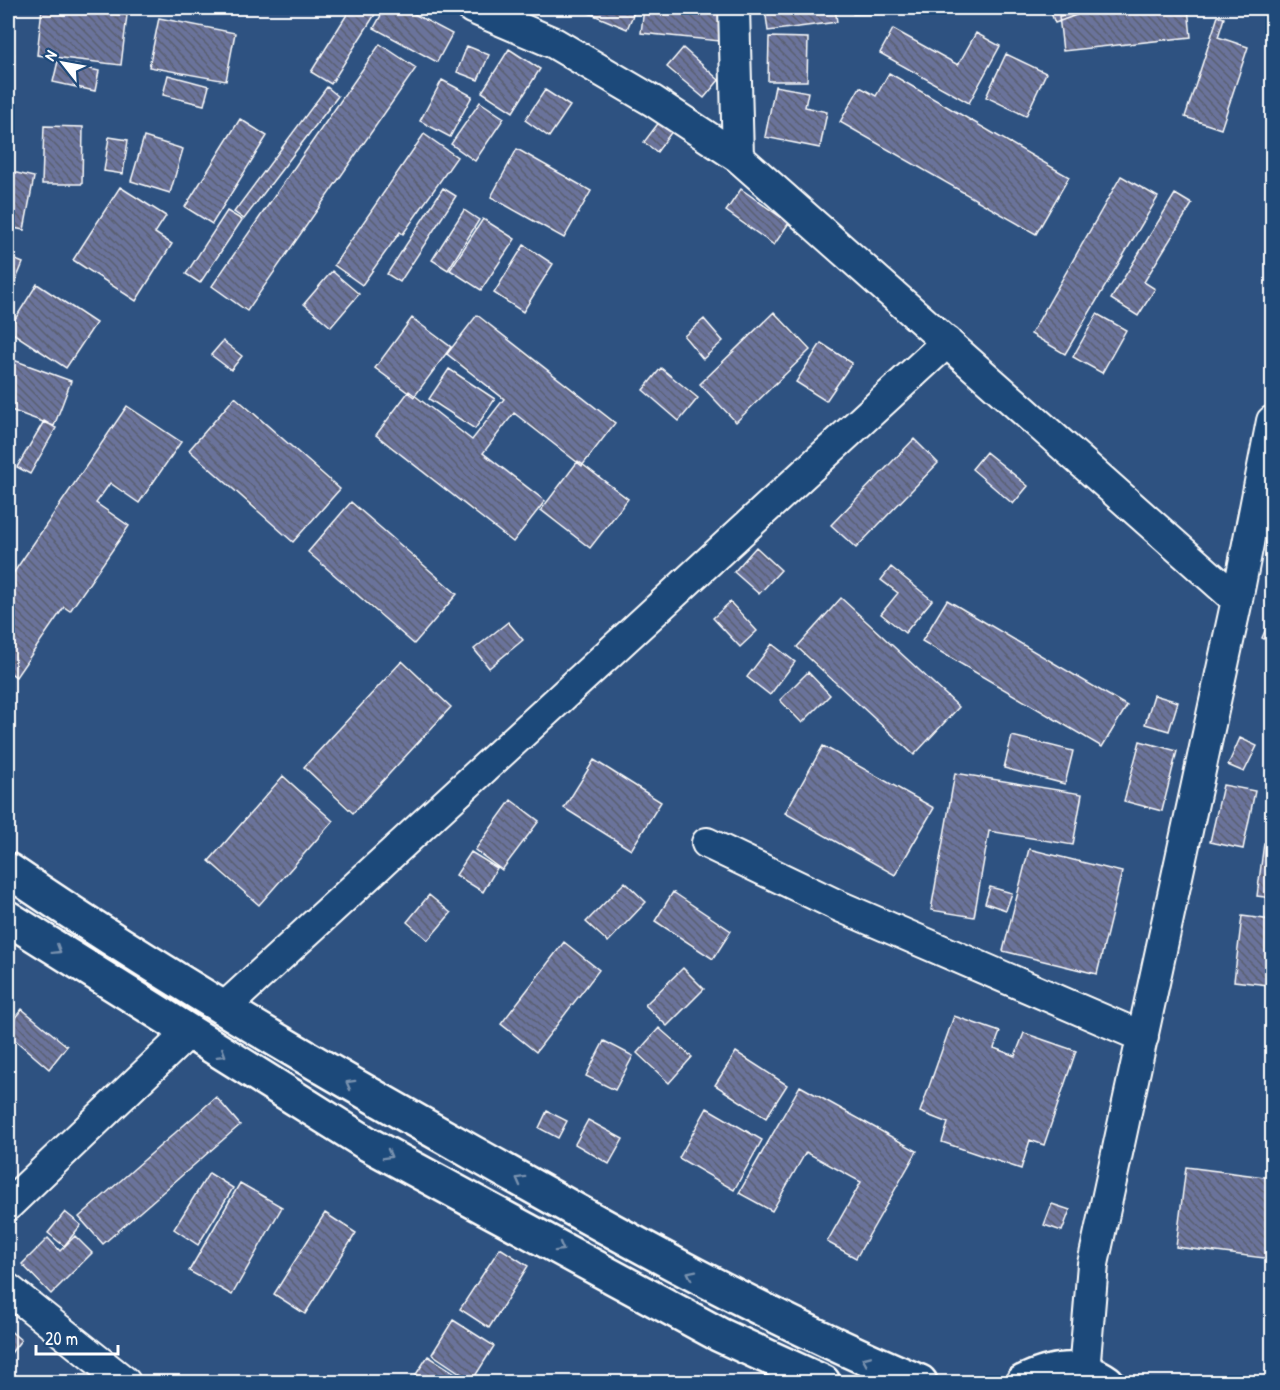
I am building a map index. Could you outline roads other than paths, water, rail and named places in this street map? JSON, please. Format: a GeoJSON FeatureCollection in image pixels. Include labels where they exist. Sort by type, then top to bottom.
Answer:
{"type":"FeatureCollection","features":[{"type":"Feature","properties":{"kind":"highway"},"geometry":{"type":"LineString","coordinates":[[8,870],[224,1009],[656,1256],[856,1356],[920,1383]]}},
{"type":"Feature","properties":{"kind":"highway"},"geometry":{"type":"LineString","coordinates":[[8,918],[188,1033],[369,1144],[720,1335],[823,1383]]}},
{"type":"Feature","properties":{"kind":"highway"},"geometry":{"type":"LineString","coordinates":[[1023,1383],[1041,1373],[1062,1369],[1095,1377]]}},
{"type":"Feature","properties":{"kind":"street"},"geometry":{"type":"LineString","coordinates":[[472,8],[554,43],[653,102],[738,157],[1238,600]]}},
{"type":"Feature","properties":{"kind":"street"},"geometry":{"type":"LineString","coordinates":[[734,8],[738,157]]}},
{"type":"Feature","properties":{"kind":"street"},"geometry":{"type":"LineString","coordinates":[[224,1009],[947,342]]}},
{"type":"Feature","properties":{"kind":"street"},"geometry":{"type":"LineString","coordinates":[[1095,1377],[1093,1264],[1268,468],[1272,421]]}},
{"type":"Feature","properties":{"kind":"street"},"geometry":{"type":"LineString","coordinates":[[707,843],[839,906],[1143,1037]]}},
{"type":"Feature","properties":{"kind":"street"},"geometry":{"type":"LineString","coordinates":[[8,1205],[188,1033]]}},
{"type":"Feature","properties":{"kind":"street"},"geometry":{"type":"LineString","coordinates":[[8,1289],[125,1383]]}}]}
